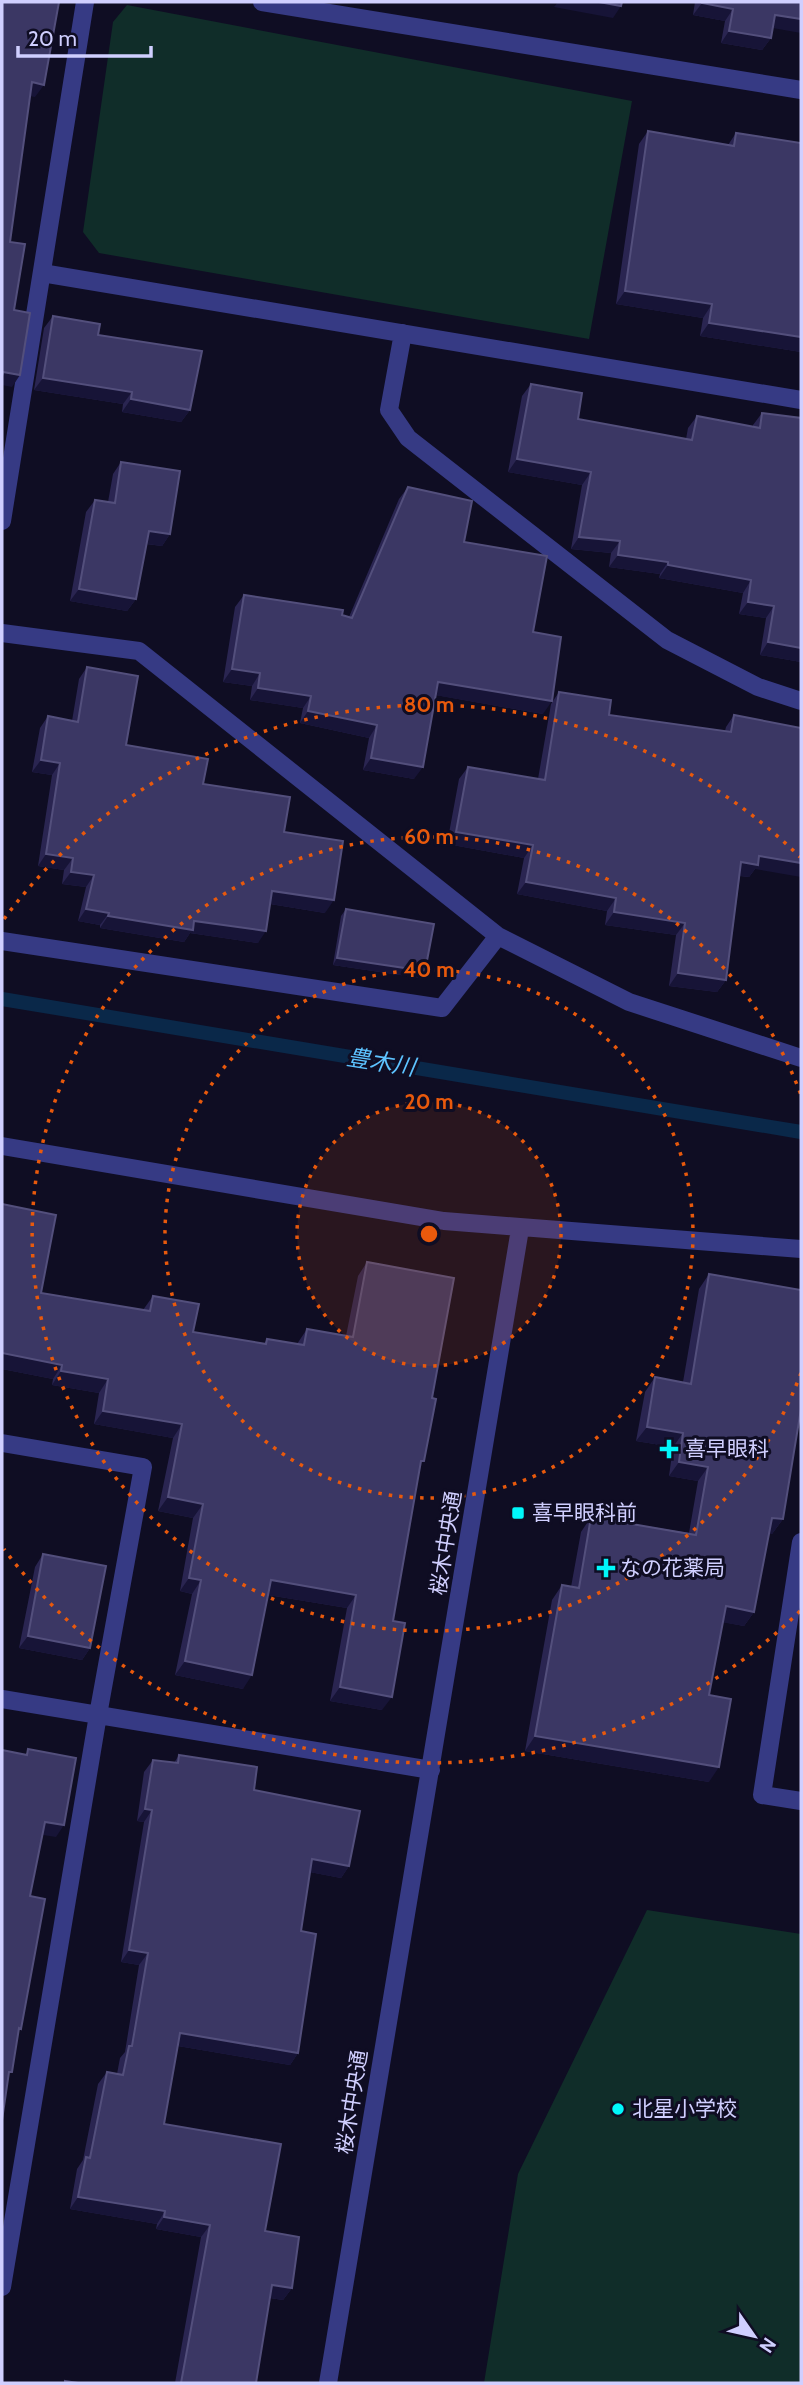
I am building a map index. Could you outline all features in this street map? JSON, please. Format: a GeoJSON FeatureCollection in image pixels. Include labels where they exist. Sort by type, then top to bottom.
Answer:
{"type":"FeatureCollection","features":[{"type":"Feature","properties":{"kind":"street"},"geometry":{"type":"LineString","coordinates":[[2,521],[85,2]]}},
{"type":"Feature","properties":{"kind":"street"},"geometry":{"type":"LineString","coordinates":[[262,2],[801,90]]}},
{"type":"Feature","properties":{"kind":"street"},"geometry":{"type":"LineString","coordinates":[[42,273],[801,400]]}},
{"type":"Feature","properties":{"kind":"street"},"geometry":{"type":"LineString","coordinates":[[403,333],[389,410],[408,438],[667,640],[758,687],[801,701]]}},
{"type":"Feature","properties":{"kind":"street"},"geometry":{"type":"LineString","coordinates":[[2,634],[139,651],[498,936],[629,1002],[801,1058]]}},
{"type":"Feature","properties":{"kind":"street"},"geometry":{"type":"LineString","coordinates":[[2,941],[442,1008],[498,936]]}},
{"type":"Feature","properties":{"kind":"street"},"geometry":{"type":"LineString","coordinates":[[2,1146],[431,1219],[801,1249]]}},
{"type":"Feature","properties":{"kind":"street","name":"桜木中央通"},"geometry":{"type":"LineString","coordinates":[[328,2383],[520,1228]]}},
{"type":"Feature","properties":{"kind":"street"},"geometry":{"type":"LineString","coordinates":[[2,1443],[143,1467],[98,1715],[2,2287]]}},
{"type":"Feature","properties":{"kind":"street"},"geometry":{"type":"LineString","coordinates":[[801,1542],[762,1795],[801,1801]]}},
{"type":"Feature","properties":{"kind":"street"},"geometry":{"type":"LineString","coordinates":[[2,1699],[431,1770]]}},
{"type":"Feature","properties":{"kind":"green space"},"geometry":{"type":"Polygon","coordinates":[[[127,5],[632,101],[589,339],[99,253],[83,232],[113,22],[127,5]]]}},
{"type":"Feature","properties":{"kind":"green space"},"geometry":{"type":"Polygon","coordinates":[[[647,1910],[801,1934],[801,2383],[484,2383],[518,2174],[647,1910]]]}},
{"type":"Feature","properties":{"kind":"building"},"geometry":{"type":"Polygon","coordinates":[[[2,2],[59,2],[44,85],[32,82],[10,242],[25,244],[14,310],[30,313],[20,375],[3,372],[2,376],[2,2]]]}},
{"type":"Feature","properties":{"kind":"building"},"geometry":{"type":"Polygon","coordinates":[[[599,2],[622,2],[621,6],[599,2]]]}},
{"type":"Feature","properties":{"kind":"building"},"geometry":{"type":"Polygon","coordinates":[[[702,2],[801,2],[801,19],[775,15],[771,38],[729,31],[733,9],[702,2]]]}},
{"type":"Feature","properties":{"kind":"building"},"geometry":{"type":"Polygon","coordinates":[[[648,131],[734,146],[736,133],[801,143],[801,337],[709,323],[712,304],[625,291],[648,131]]]}},
{"type":"Feature","properties":{"kind":"building"},"geometry":{"type":"Polygon","coordinates":[[[53,316],[100,324],[98,335],[202,351],[190,410],[131,399],[132,392],[43,378],[53,316]]]}},
{"type":"Feature","properties":{"kind":"building"},"geometry":{"type":"Polygon","coordinates":[[[531,384],[582,393],[578,419],[692,440],[697,416],[760,428],[762,413],[801,418],[801,648],[768,642],[774,606],[748,602],[751,580],[668,565],[668,562],[618,555],[620,541],[579,537],[591,472],[517,459],[531,384]]]}},
{"type":"Feature","properties":{"kind":"building"},"geometry":{"type":"Polygon","coordinates":[[[121,462],[180,471],[170,534],[149,531],[136,599],[79,589],[95,500],[115,503],[121,462]]]}},
{"type":"Feature","properties":{"kind":"building"},"geometry":{"type":"Polygon","coordinates":[[[408,487],[472,501],[464,542],[547,556],[533,632],[561,637],[552,701],[438,682],[423,767],[371,758],[377,725],[308,711],[311,696],[258,688],[260,673],[232,669],[244,595],[343,610],[342,615],[352,618],[408,487]]]}},
{"type":"Feature","properties":{"kind":"building"},"geometry":{"type":"Polygon","coordinates":[[[87,667],[138,676],[126,745],[208,759],[203,784],[290,797],[284,832],[343,841],[334,900],[272,891],[266,931],[194,921],[193,930],[108,916],[109,913],[86,909],[94,875],[71,872],[73,858],[46,854],[60,763],[41,760],[48,716],[78,722],[87,667]]]}},
{"type":"Feature","properties":{"kind":"building"},"geometry":{"type":"Polygon","coordinates":[[[559,692],[611,700],[609,715],[731,732],[734,715],[801,728],[801,863],[759,856],[758,865],[741,862],[726,980],[678,973],[685,923],[614,912],[616,898],[526,882],[533,845],[456,832],[468,767],[545,780],[559,692]]]}},
{"type":"Feature","properties":{"kind":"building"},"geometry":{"type":"Polygon","coordinates":[[[346,909],[434,924],[425,971],[337,958],[346,909]]]}},
{"type":"Feature","properties":{"kind":"building"},"geometry":{"type":"Polygon","coordinates":[[[2,1204],[56,1215],[41,1293],[150,1311],[153,1296],[199,1304],[193,1332],[266,1344],[267,1339],[304,1345],[307,1329],[353,1337],[367,1262],[454,1278],[432,1398],[436,1399],[424,1461],[421,1461],[393,1621],[405,1623],[392,1697],[340,1687],[356,1595],[271,1580],[252,1675],[185,1661],[201,1580],[189,1578],[203,1504],[168,1497],[182,1424],[103,1411],[108,1379],[61,1371],[62,1365],[2,1353],[2,1204]]]}},
{"type":"Feature","properties":{"kind":"building"},"geometry":{"type":"Polygon","coordinates":[[[709,1274],[801,1290],[801,1409],[783,1519],[772,1518],[754,1612],[726,1606],[709,1695],[731,1699],[719,1767],[535,1736],[562,1585],[579,1588],[591,1517],[696,1535],[708,1467],[679,1462],[683,1433],[647,1427],[655,1377],[691,1384],[709,1274]]]}},
{"type":"Feature","properties":{"kind":"building"},"geometry":{"type":"Polygon","coordinates":[[[43,1554],[106,1566],[90,1648],[28,1636],[43,1554]]]}},
{"type":"Feature","properties":{"kind":"building"},"geometry":{"type":"Polygon","coordinates":[[[28,1749],[76,1758],[64,1825],[45,1822],[30,1896],[45,1899],[21,2029],[19,2028],[12,2072],[9,2072],[2,2120],[2,1750],[27,1755],[28,1749]]]}},
{"type":"Feature","properties":{"kind":"building"},"geometry":{"type":"Polygon","coordinates":[[[179,1755],[257,1767],[254,1790],[360,1811],[349,1866],[312,1859],[301,1931],[316,1934],[298,2053],[180,2033],[164,2124],[281,2144],[265,2231],[299,2237],[292,2288],[272,2285],[256,2383],[181,2383],[210,2225],[164,2217],[165,2211],[78,2197],[86,2157],[90,2158],[107,2072],[123,2075],[129,2046],[132,2046],[148,1953],[129,1950],[152,1810],[145,1809],[153,1760],[178,1763],[179,1755]]]}},
{"type":"Feature","properties":{"kind":"waterway","name":"豊木川"},"geometry":{"type":"LineString","coordinates":[[2,999],[801,1132]]}},
{"type":"Feature","properties":{"kind":"place","name":"喜早眼科"},"geometry":{"type":"Point","coordinates":[669,1449]}},
{"type":"Feature","properties":{"kind":"place","name":"喜早眼科前"},"geometry":{"type":"Point","coordinates":[518,1513]}},
{"type":"Feature","properties":{"kind":"place","name":"なの花薬局"},"geometry":{"type":"Point","coordinates":[606,1568]}},
{"type":"Feature","properties":{"kind":"place","name":"北星小学校"},"geometry":{"type":"Point","coordinates":[618,2109]}}]}
